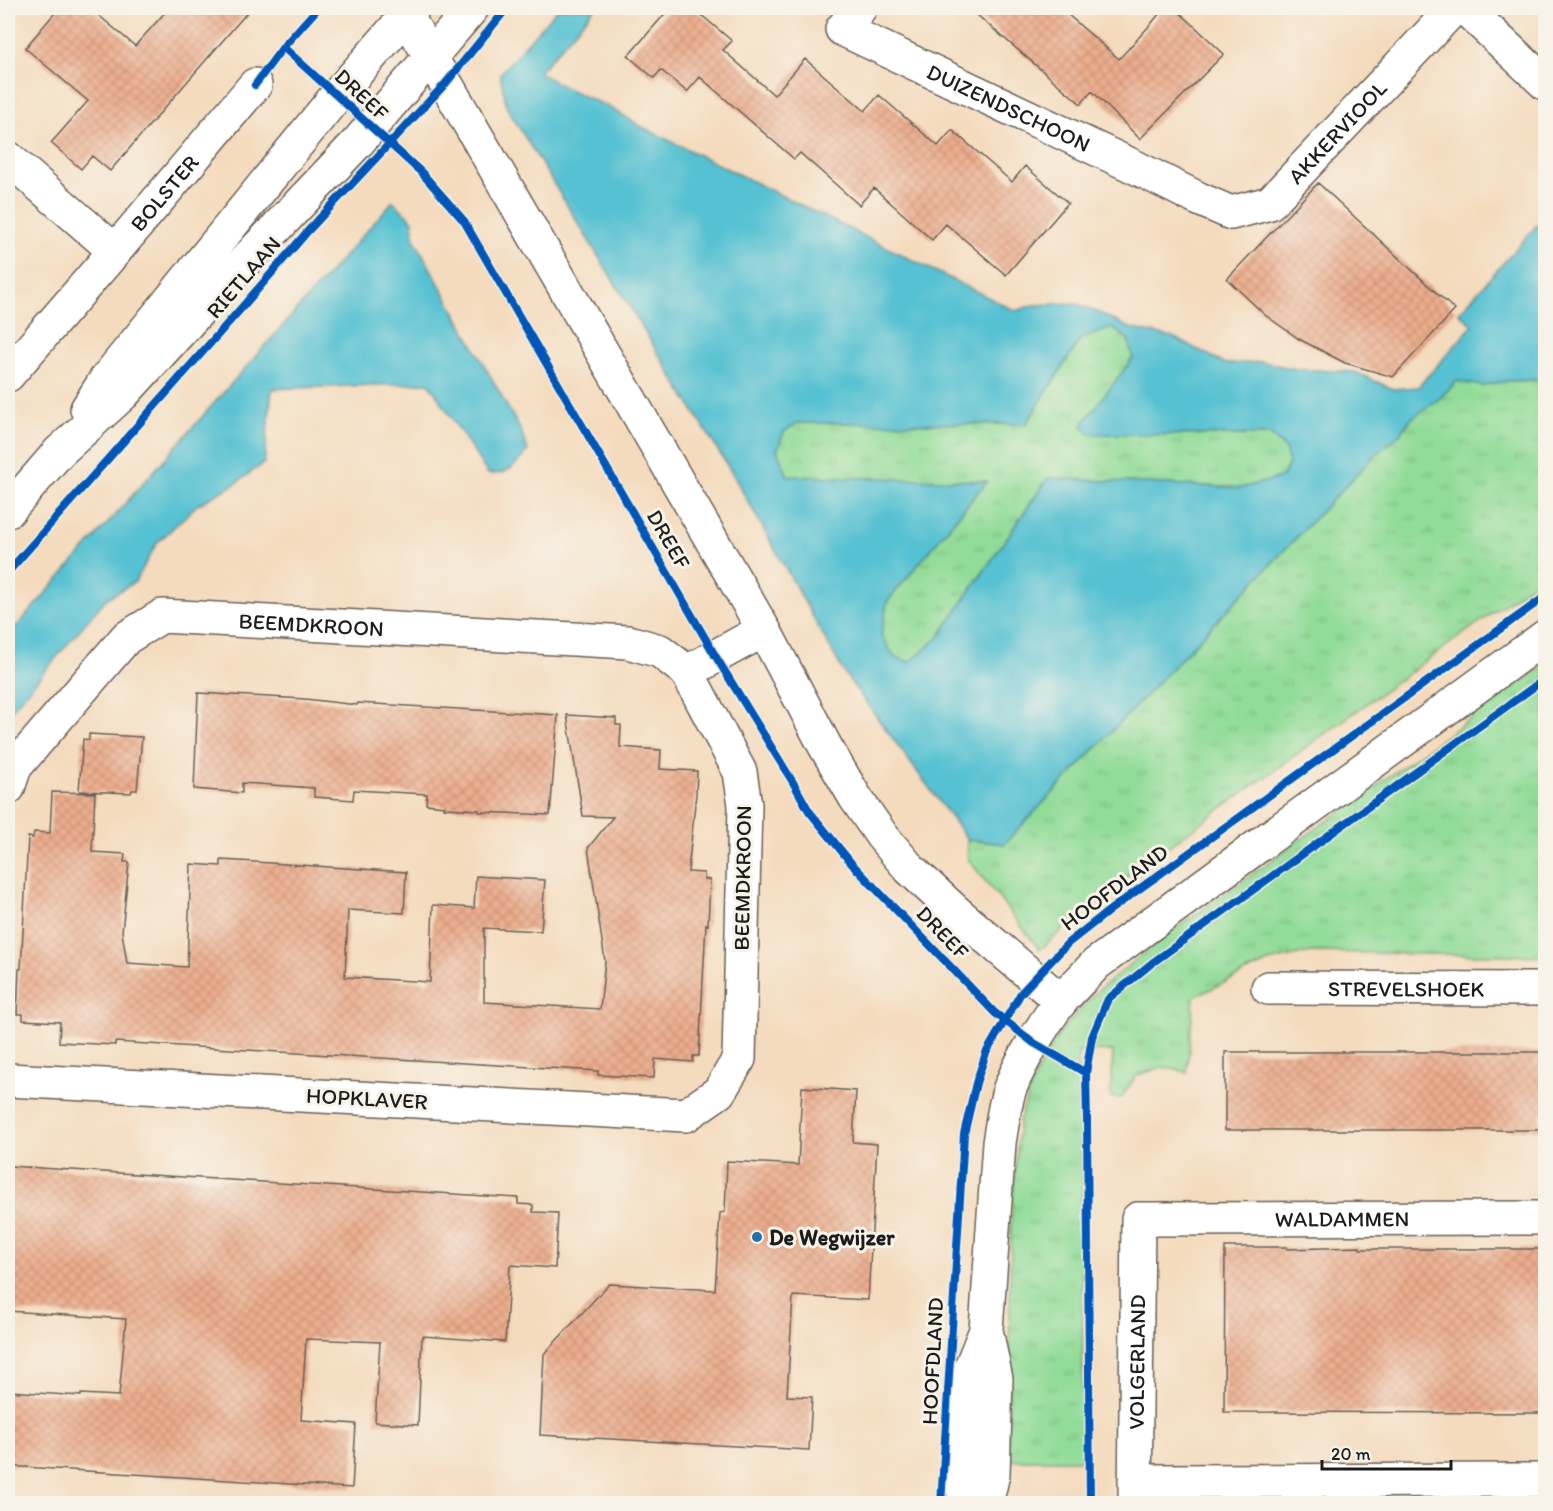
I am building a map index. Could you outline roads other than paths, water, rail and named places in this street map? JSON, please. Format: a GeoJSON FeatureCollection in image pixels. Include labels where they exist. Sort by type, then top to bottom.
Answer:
{"type":"FeatureCollection","features":[{"type":"Feature","properties":{"kind":"street","name":"RIETLAAN"},"geometry":{"type":"LineString","coordinates":[[8,511],[59,452],[123,394],[358,142],[472,8]]}},
{"type":"Feature","properties":{"kind":"street","name":"DUIZENDSCHOON"},"geometry":{"type":"LineString","coordinates":[[860,8],[842,28],[1199,199]]}},
{"type":"Feature","properties":{"kind":"street","name":"AKKERVIOOL"},"geometry":{"type":"LineString","coordinates":[[1199,199],[1231,213],[1270,203],[1454,8]]}},
{"type":"Feature","properties":{"kind":"street"},"geometry":{"type":"LineString","coordinates":[[1465,8],[1545,84]]}},
{"type":"Feature","properties":{"kind":"street","name":"RIETLAAN"},"geometry":{"type":"LineString","coordinates":[[59,452],[106,379],[407,10]]}},
{"type":"Feature","properties":{"kind":"street","name":"DREEF"},"geometry":{"type":"LineString","coordinates":[[407,10],[764,630],[825,746],[855,797],[882,836],[909,868],[954,910],[1061,1001]]}},
{"type":"Feature","properties":{"kind":"street","name":"BOLSTER"},"geometry":{"type":"LineString","coordinates":[[8,375],[255,85]]}},
{"type":"Feature","properties":{"kind":"street"},"geometry":{"type":"LineString","coordinates":[[8,158],[115,251]]}},
{"type":"Feature","properties":{"kind":"street","name":"BEEMDKROON"},"geometry":{"type":"LineString","coordinates":[[8,788],[15,767],[126,638],[162,616],[628,642],[660,651],[687,672],[740,772],[745,805],[739,1059],[719,1092]]}},
{"type":"Feature","properties":{"kind":"street"},"geometry":{"type":"LineString","coordinates":[[687,672],[764,630]]}},
{"type":"Feature","properties":{"kind":"street","name":"HOOFDLAND"},"geometry":{"type":"LineString","coordinates":[[986,1503],[993,1474],[996,1379],[986,1330],[999,1143],[1010,1089],[1046,1023],[1061,1001],[1096,964],[1545,636]]}},
{"type":"Feature","properties":{"kind":"street","name":"STREVELSHOEK"},"geometry":{"type":"LineString","coordinates":[[1268,988],[1545,989]]}},
{"type":"Feature","properties":{"kind":"street","name":"HOPKLAVER"},"geometry":{"type":"LineString","coordinates":[[8,1080],[686,1115],[719,1092]]}},
{"type":"Feature","properties":{"kind":"street","name":"WALDAMMEN"},"geometry":{"type":"LineString","coordinates":[[1138,1219],[1545,1218]]}},
{"type":"Feature","properties":{"kind":"street","name":"VOLGERLAND"},"geometry":{"type":"LineString","coordinates":[[1135,1492],[1138,1219]]}},
{"type":"Feature","properties":{"kind":"street","name":"HOOFDLAND"},"geometry":{"type":"LineString","coordinates":[[966,1503],[960,1473],[967,1377],[986,1330]]}},
{"type":"Feature","properties":{"kind":"street"},"geometry":{"type":"LineString","coordinates":[[1135,1492],[1545,1480]]}},
{"type":"Feature","properties":{"kind":"water"},"geometry":{"type":"Polygon","coordinates":[[[558,8],[595,8],[539,72],[642,127],[1016,311],[1033,305],[1073,303],[1130,328],[1175,338],[1226,364],[1263,362],[1296,369],[1355,372],[1393,389],[1418,387],[1473,325],[1459,313],[1545,216],[1545,382],[1505,381],[1483,386],[1457,381],[1440,398],[1410,420],[1399,435],[1376,454],[1004,844],[967,839],[845,674],[732,473],[507,108],[500,74],[558,8]],[[1112,328],[1081,338],[1026,424],[797,423],[784,432],[777,450],[788,476],[987,481],[887,602],[881,635],[894,657],[910,662],[938,638],[1048,478],[1241,488],[1283,477],[1289,462],[1285,449],[1271,435],[1089,434],[1082,425],[1133,358],[1128,339],[1112,328]]]}},
{"type":"Feature","properties":{"kind":"water"},"geometry":{"type":"Polygon","coordinates":[[[393,201],[413,221],[413,237],[521,431],[528,450],[507,471],[488,474],[429,383],[272,389],[264,463],[233,485],[197,505],[157,543],[135,582],[106,599],[8,714],[8,636],[393,201]]]}},
{"type":"Feature","properties":{"kind":"place","name":"De Wegwijzer"},"geometry":{"type":"Point","coordinates":[757,1237]}}]}
